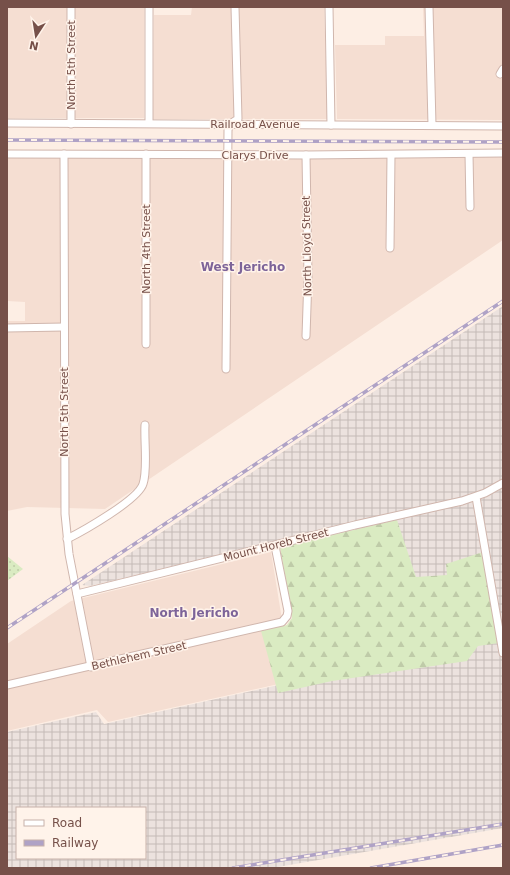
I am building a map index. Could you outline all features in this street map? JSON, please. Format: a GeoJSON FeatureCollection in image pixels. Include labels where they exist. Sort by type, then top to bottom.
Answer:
{"type":"FeatureCollection","features":[{"type":"Feature","properties":{"kind":"street","name":"North 5th Street"},"geometry":{"type":"LineString","coordinates":[[71,7],[71,124]]}},
{"type":"Feature","properties":{"kind":"street"},"geometry":{"type":"LineString","coordinates":[[148,123],[149,7]]}},
{"type":"Feature","properties":{"kind":"street"},"geometry":{"type":"LineString","coordinates":[[226,369],[228,130],[230,124],[238,119],[235,7]]}},
{"type":"Feature","properties":{"kind":"street"},"geometry":{"type":"LineString","coordinates":[[329,7],[332,125]]}},
{"type":"Feature","properties":{"kind":"street"},"geometry":{"type":"LineString","coordinates":[[428,7],[432,125]]}},
{"type":"Feature","properties":{"kind":"street","name":"Railroad Avenue"},"geometry":{"type":"LineString","coordinates":[[7,123],[503,126]]}},
{"type":"Feature","properties":{"kind":"street","name":"Clarys Drive"},"geometry":{"type":"LineString","coordinates":[[7,154],[391,155],[503,153]]}},
{"type":"Feature","properties":{"kind":"street","name":"North 5th Street"},"geometry":{"type":"LineString","coordinates":[[64,154],[65,514],[67,539],[91,667]]}},
{"type":"Feature","properties":{"kind":"street","name":"North 4th Street"},"geometry":{"type":"LineString","coordinates":[[146,154],[146,344]]}},
{"type":"Feature","properties":{"kind":"street"},"geometry":{"type":"LineString","coordinates":[[469,154],[470,207]]}},
{"type":"Feature","properties":{"kind":"street","name":"North Lloyd Street"},"geometry":{"type":"LineString","coordinates":[[306,155],[308,277],[306,336]]}},
{"type":"Feature","properties":{"kind":"street"},"geometry":{"type":"LineString","coordinates":[[390,248],[391,155]]}},
{"type":"Feature","properties":{"kind":"street"},"geometry":{"type":"LineString","coordinates":[[7,328],[64,327]]}},
{"type":"Feature","properties":{"kind":"street"},"geometry":{"type":"LineString","coordinates":[[67,539],[107,515],[140,490],[144,478],[144,425]]}},
{"type":"Feature","properties":{"kind":"street","name":"Mount Horeb Street"},"geometry":{"type":"LineString","coordinates":[[77,594],[355,525],[476,497],[503,483]]}},
{"type":"Feature","properties":{"kind":"street"},"geometry":{"type":"LineString","coordinates":[[476,497],[503,653]]}},
{"type":"Feature","properties":{"kind":"street","name":"Bethlehem Street"},"geometry":{"type":"LineString","coordinates":[[7,686],[272,626],[285,620],[288,611],[275,546]]}},
{"type":"Feature","properties":{"kind":"shaded area"},"geometry":{"type":"Polygon","coordinates":[[[7,7],[144,7],[144,118],[7,118],[7,7]]]}},
{"type":"Feature","properties":{"kind":"shaded area"},"geometry":{"type":"Polygon","coordinates":[[[192,7],[324,7],[328,119],[153,119],[154,15],[191,15],[192,7]]]}},
{"type":"Feature","properties":{"kind":"shaded area"},"geometry":{"type":"Polygon","coordinates":[[[423,7],[503,7],[503,120],[337,119],[335,45],[385,45],[385,36],[424,36],[423,7]]]}},
{"type":"Feature","properties":{"kind":"shaded area"},"geometry":{"type":"Polygon","coordinates":[[[7,151],[503,153],[503,240],[105,509],[27,507],[7,511],[7,321],[25,321],[25,302],[7,301],[7,151]]]}},
{"type":"Feature","properties":{"kind":"shaded area"},"geometry":{"type":"Polygon","coordinates":[[[503,306],[503,828],[272,868],[7,868],[7,732],[96,712],[104,724],[305,679],[329,573],[323,531],[90,586],[82,585],[503,306]]]}},
{"type":"Feature","properties":{"kind":"shaded area"},"geometry":{"type":"Polygon","coordinates":[[[271,552],[292,681],[108,722],[97,710],[7,731],[7,644],[71,601],[271,552]]]}},
{"type":"Feature","properties":{"kind":"green space"},"geometry":{"type":"Polygon","coordinates":[[[397,520],[416,577],[447,575],[446,564],[483,552],[499,643],[478,646],[467,661],[332,681],[278,693],[261,631],[287,625],[292,618],[280,547],[397,520]]]}},
{"type":"Feature","properties":{"kind":"green space"},"geometry":{"type":"Polygon","coordinates":[[[7,556],[23,569],[7,581],[7,556]]]}},
{"type":"Feature","properties":{"kind":"railway"},"geometry":{"type":"LineString","coordinates":[[7,140],[503,142]]}},
{"type":"Feature","properties":{"kind":"railway"},"geometry":{"type":"LineString","coordinates":[[7,628],[503,301]]}},
{"type":"Feature","properties":{"kind":"railway"},"geometry":{"type":"LineString","coordinates":[[233,868],[503,824]]}},
{"type":"Feature","properties":{"kind":"railway"},"geometry":{"type":"LineString","coordinates":[[371,868],[503,845]]}},
{"type":"Feature","properties":{"kind":"district","name":"West Jericho"},"geometry":{"type":"Point","coordinates":[243,267]}},
{"type":"Feature","properties":{"kind":"district","name":"North Jericho"},"geometry":{"type":"Point","coordinates":[194,613]}}]}
